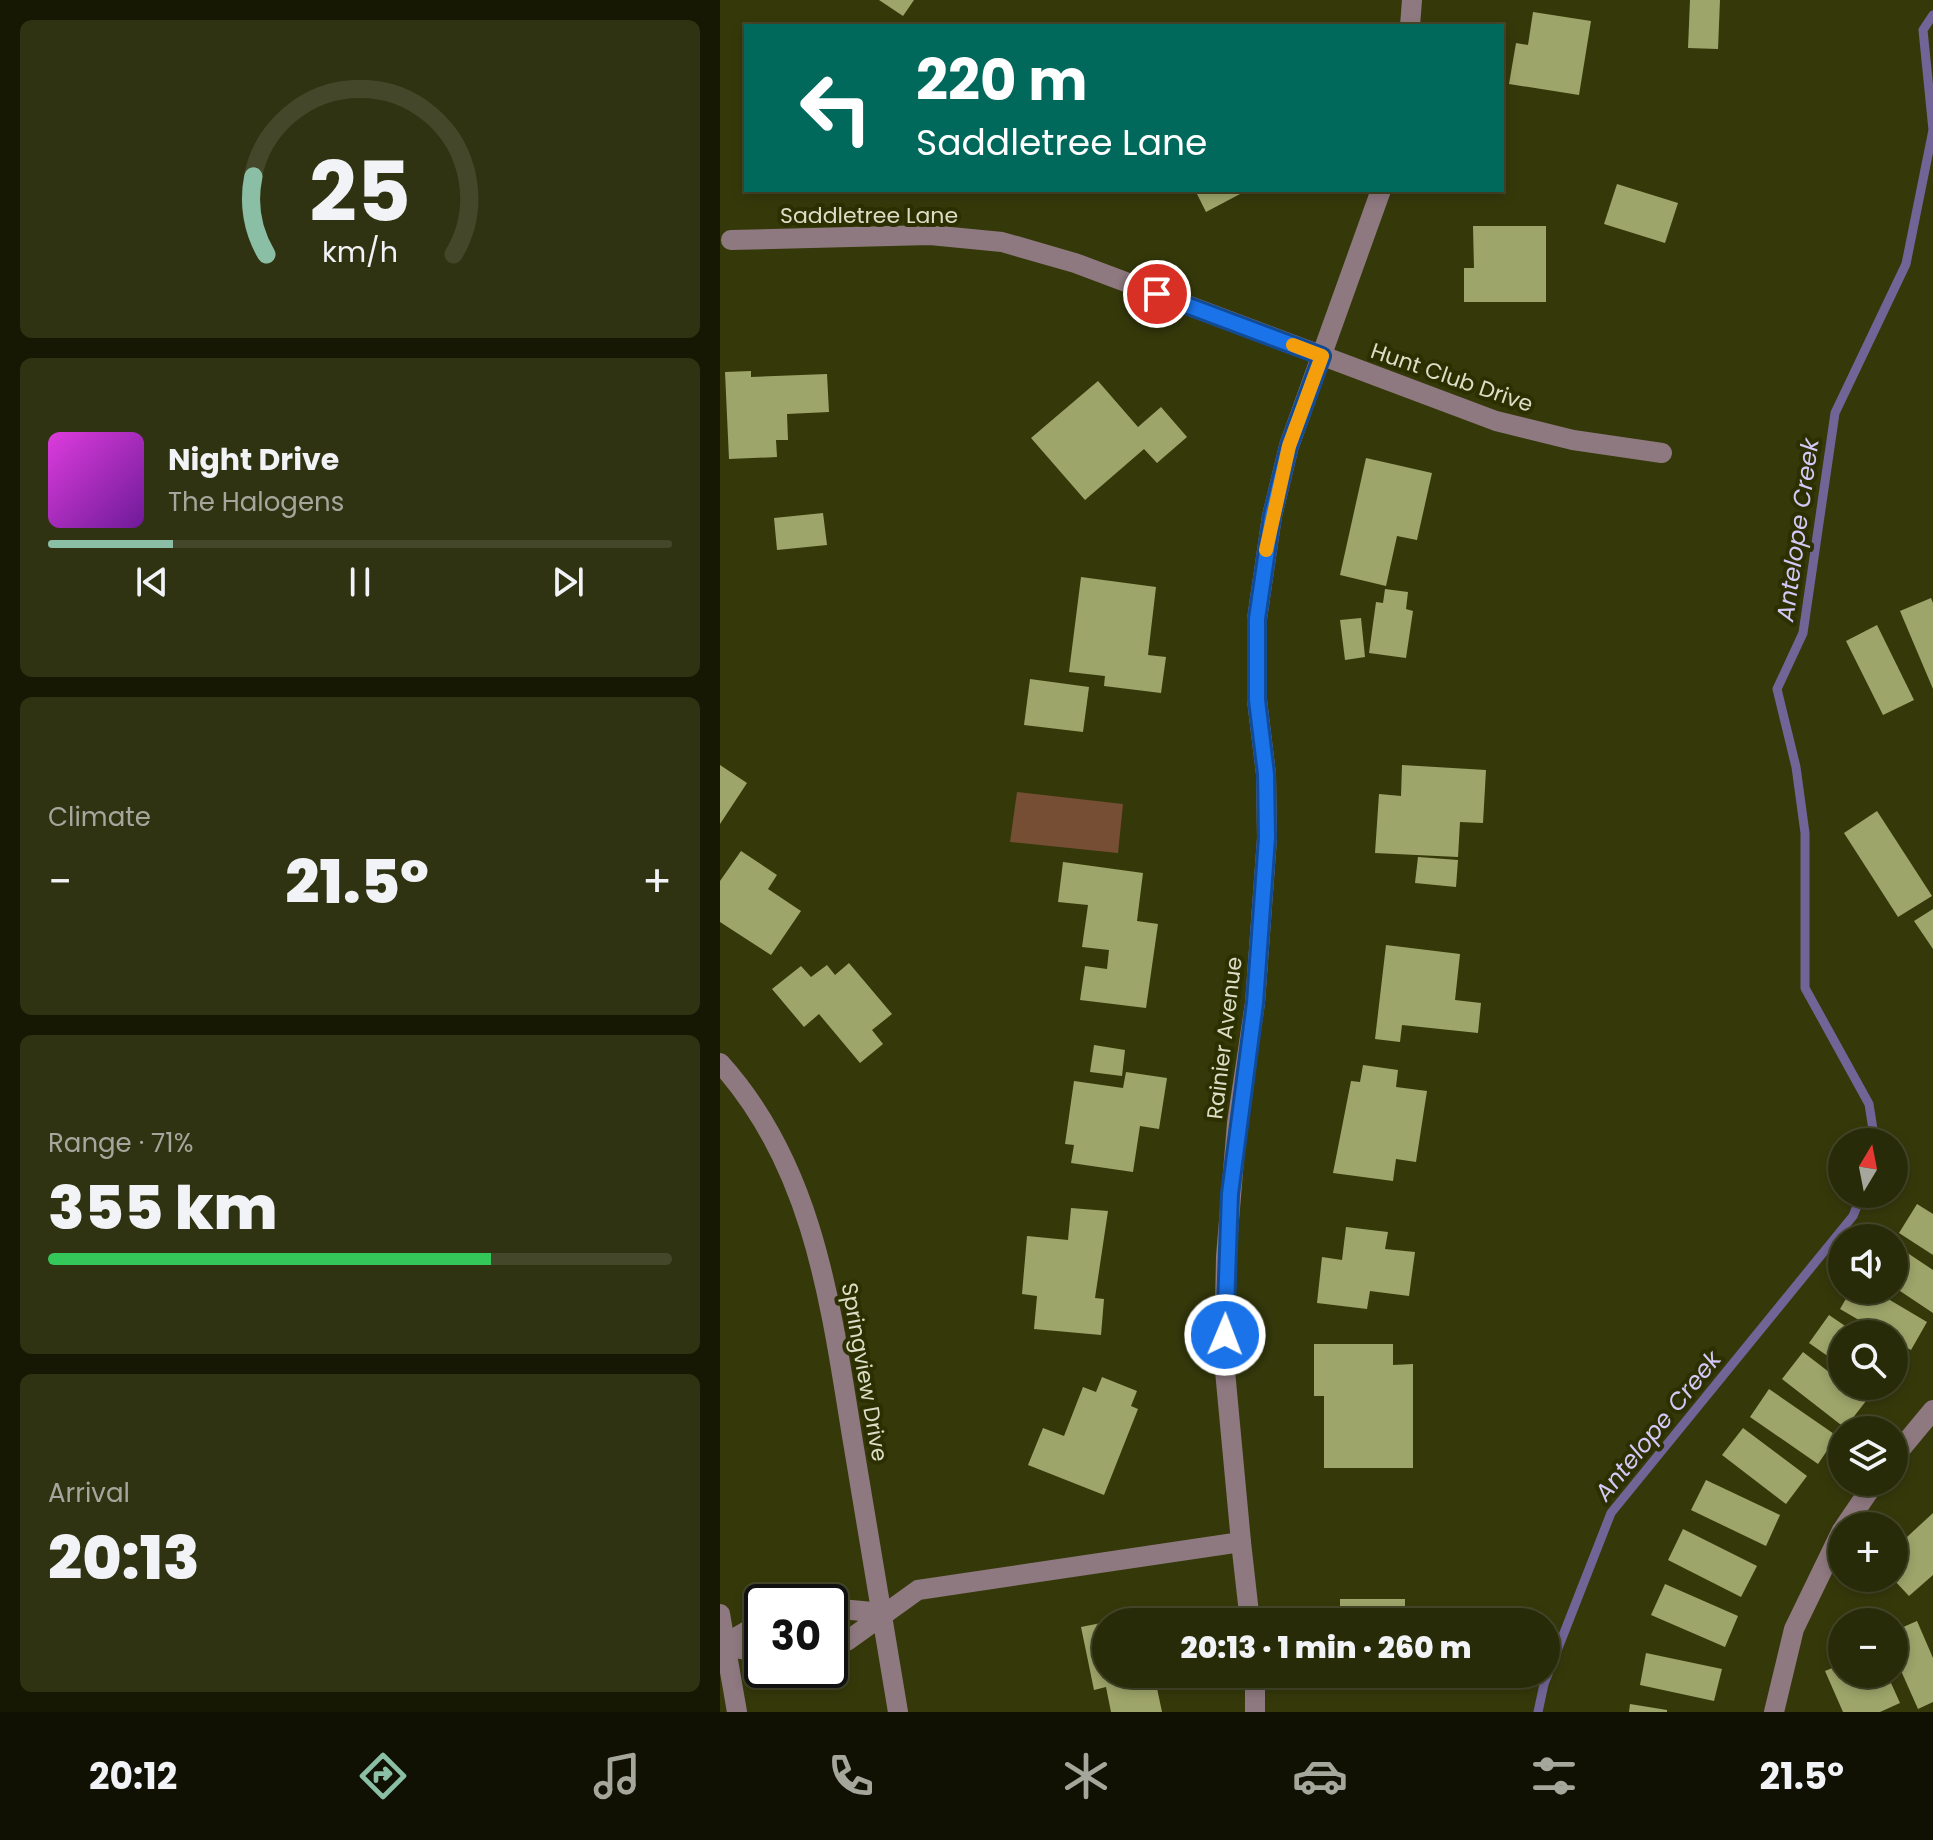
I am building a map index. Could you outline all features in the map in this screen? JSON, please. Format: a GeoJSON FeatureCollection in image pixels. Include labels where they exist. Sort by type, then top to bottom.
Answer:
{"type":"FeatureCollection","features":[{"type":"Feature","properties":{"kind":"street"},"geometry":{"type":"LineString","coordinates":[[1410,24],[1412,0]]}},
{"type":"Feature","properties":{"kind":"street","name":"Rainier Avenue"},"geometry":{"type":"LineString","coordinates":[[1248,1608],[1224,1360],[1226,1257],[1237,1123],[1255,1003],[1267,838],[1266,774],[1257,700],[1257,619],[1272,516],[1289,446],[1380,192]]}},
{"type":"Feature","properties":{"kind":"street","name":"Saddletree Lane"},"geometry":{"type":"LineString","coordinates":[[731,240],[930,235],[1002,242],[1075,263],[1322,356]]}},
{"type":"Feature","properties":{"kind":"street","name":"Hunt Club Drive"},"geometry":{"type":"LineString","coordinates":[[1322,356],[1496,421],[1573,440],[1662,453]]}},
{"type":"Feature","properties":{"kind":"street","name":"Springview Drive"},"geometry":{"type":"LineString","coordinates":[[720,1063],[768,1128],[808,1217],[833,1320],[898,1712]]}},
{"type":"Feature","properties":{"kind":"street"},"geometry":{"type":"LineString","coordinates":[[1908,1440],[1933,1410]]}},
{"type":"Feature","properties":{"kind":"street"},"geometry":{"type":"LineString","coordinates":[[848,1640],[918,1590],[1241,1542]]}},
{"type":"Feature","properties":{"kind":"street"},"geometry":{"type":"LineString","coordinates":[[1774,1712],[1794,1629],[1828,1559]]}},
{"type":"Feature","properties":{"kind":"street"},"geometry":{"type":"LineString","coordinates":[[848,1610],[883,1613]]}},
{"type":"Feature","properties":{"kind":"street"},"geometry":{"type":"LineString","coordinates":[[720,1614],[737,1712]]}},
{"type":"Feature","properties":{"kind":"street"},"geometry":{"type":"LineString","coordinates":[[723,1645],[744,1633]]}},
{"type":"Feature","properties":{"kind":"street"},"geometry":{"type":"LineString","coordinates":[[723,1645],[744,1649]]}},
{"type":"Feature","properties":{"kind":"street"},"geometry":{"type":"LineString","coordinates":[[1255,1688],[1255,1712]]}},
{"type":"Feature","properties":{"kind":"shaded area"},"geometry":{"type":"Polygon","coordinates":[[[1017,792],[1123,804],[1118,853],[1010,842],[1017,792]]]}},
{"type":"Feature","properties":{"kind":"building"},"geometry":{"type":"Polygon","coordinates":[[[879,0],[914,0],[903,16],[879,0]]]}},
{"type":"Feature","properties":{"kind":"building"},"geometry":{"type":"Polygon","coordinates":[[[1690,0],[1720,0],[1718,49],[1688,48],[1690,0]]]}},
{"type":"Feature","properties":{"kind":"building"},"geometry":{"type":"Polygon","coordinates":[[[1533,12],[1591,21],[1579,95],[1509,84],[1516,43],[1528,45],[1533,12]]]}},
{"type":"Feature","properties":{"kind":"building"},"geometry":{"type":"Polygon","coordinates":[[[1617,184],[1678,203],[1665,243],[1604,224],[1617,184]]]}},
{"type":"Feature","properties":{"kind":"building"},"geometry":{"type":"Polygon","coordinates":[[[1196,192],[1242,192],[1242,193],[1206,212],[1196,192]]]}},
{"type":"Feature","properties":{"kind":"building"},"geometry":{"type":"Polygon","coordinates":[[[1473,226],[1546,226],[1546,302],[1464,302],[1464,268],[1474,268],[1473,226]]]}},
{"type":"Feature","properties":{"kind":"building"},"geometry":{"type":"Polygon","coordinates":[[[751,371],[751,377],[827,374],[829,412],[787,414],[788,440],[776,440],[777,457],[729,459],[725,372],[751,371]]]}},
{"type":"Feature","properties":{"kind":"building"},"geometry":{"type":"Polygon","coordinates":[[[1098,381],[1138,427],[1161,407],[1187,437],[1157,463],[1144,449],[1085,500],[1031,438],[1098,381]]]}},
{"type":"Feature","properties":{"kind":"building"},"geometry":{"type":"Polygon","coordinates":[[[1366,458],[1432,473],[1417,540],[1397,536],[1386,586],[1340,575],[1366,458]]]}},
{"type":"Feature","properties":{"kind":"building"},"geometry":{"type":"Polygon","coordinates":[[[823,513],[827,545],[777,550],[774,518],[823,513]]]}},
{"type":"Feature","properties":{"kind":"building"},"geometry":{"type":"Polygon","coordinates":[[[1081,577],[1156,587],[1148,655],[1166,657],[1161,693],[1104,686],[1105,676],[1069,672],[1081,577]]]}},
{"type":"Feature","properties":{"kind":"building"},"geometry":{"type":"Polygon","coordinates":[[[1385,589],[1408,592],[1406,609],[1413,611],[1406,658],[1369,653],[1376,602],[1383,603],[1385,589]]]}},
{"type":"Feature","properties":{"kind":"building"},"geometry":{"type":"Polygon","coordinates":[[[1931,598],[1933,603],[1933,689],[1900,611],[1931,598]]]}},
{"type":"Feature","properties":{"kind":"building"},"geometry":{"type":"Polygon","coordinates":[[[1361,618],[1365,657],[1345,660],[1340,620],[1361,618]]]}},
{"type":"Feature","properties":{"kind":"building"},"geometry":{"type":"Polygon","coordinates":[[[1877,625],[1914,700],[1883,715],[1846,641],[1877,625]]]}},
{"type":"Feature","properties":{"kind":"building"},"geometry":{"type":"Polygon","coordinates":[[[1030,679],[1089,687],[1083,732],[1024,725],[1030,679]]]}},
{"type":"Feature","properties":{"kind":"building"},"geometry":{"type":"Polygon","coordinates":[[[720,765],[747,783],[720,824],[720,765]]]}},
{"type":"Feature","properties":{"kind":"building"},"geometry":{"type":"Polygon","coordinates":[[[1402,765],[1486,770],[1483,823],[1460,822],[1458,857],[1375,853],[1379,794],[1401,796],[1402,765]]]}},
{"type":"Feature","properties":{"kind":"building"},"geometry":{"type":"Polygon","coordinates":[[[1877,811],[1932,896],[1898,917],[1844,833],[1877,811]]]}},
{"type":"Feature","properties":{"kind":"building"},"geometry":{"type":"Polygon","coordinates":[[[741,851],[777,875],[768,889],[801,911],[771,955],[720,922],[720,881],[741,851]]]}},
{"type":"Feature","properties":{"kind":"building"},"geometry":{"type":"Polygon","coordinates":[[[1418,857],[1458,860],[1456,887],[1415,883],[1418,857]]]}},
{"type":"Feature","properties":{"kind":"building"},"geometry":{"type":"Polygon","coordinates":[[[1063,862],[1143,873],[1137,921],[1158,924],[1146,1008],[1080,1000],[1085,966],[1107,969],[1109,950],[1082,947],[1088,905],[1058,902],[1063,862]]]}},
{"type":"Feature","properties":{"kind":"building"},"geometry":{"type":"Polygon","coordinates":[[[1933,909],[1933,949],[1914,921],[1933,909]]]}},
{"type":"Feature","properties":{"kind":"building"},"geometry":{"type":"Polygon","coordinates":[[[1386,945],[1460,954],[1455,1000],[1481,1003],[1478,1033],[1402,1025],[1400,1042],[1375,1039],[1386,945]]]}},
{"type":"Feature","properties":{"kind":"building"},"geometry":{"type":"Polygon","coordinates":[[[849,963],[892,1014],[872,1030],[883,1044],[860,1063],[819,1014],[804,1027],[772,989],[801,966],[811,977],[827,965],[835,975],[849,963]]]}},
{"type":"Feature","properties":{"kind":"building"},"geometry":{"type":"Polygon","coordinates":[[[1094,1045],[1125,1050],[1122,1076],[1090,1072],[1094,1045]]]}},
{"type":"Feature","properties":{"kind":"building"},"geometry":{"type":"Polygon","coordinates":[[[1363,1065],[1398,1070],[1396,1087],[1427,1091],[1416,1162],[1396,1159],[1393,1181],[1333,1173],[1351,1081],[1360,1082],[1363,1065]]]}},
{"type":"Feature","properties":{"kind":"building"},"geometry":{"type":"Polygon","coordinates":[[[1126,1072],[1167,1078],[1159,1129],[1140,1126],[1133,1172],[1071,1163],[1074,1145],[1065,1144],[1074,1081],[1123,1088],[1126,1072]]]}},
{"type":"Feature","properties":{"kind":"building"},"geometry":{"type":"Polygon","coordinates":[[[1917,1204],[1933,1214],[1933,1255],[1908,1239],[1908,1224],[1905,1224],[1917,1204]]]}},
{"type":"Feature","properties":{"kind":"building"},"geometry":{"type":"Polygon","coordinates":[[[1071,1208],[1108,1211],[1095,1298],[1104,1299],[1101,1335],[1034,1329],[1037,1296],[1022,1294],[1027,1236],[1068,1240],[1071,1208]]]}},
{"type":"Feature","properties":{"kind":"building"},"geometry":{"type":"Polygon","coordinates":[[[1346,1227],[1388,1232],[1385,1249],[1415,1252],[1409,1296],[1370,1291],[1367,1309],[1317,1303],[1322,1257],[1342,1260],[1346,1227]]]}},
{"type":"Feature","properties":{"kind":"building"},"geometry":{"type":"Polygon","coordinates":[[[1908,1253],[1933,1270],[1933,1313],[1908,1296],[1908,1253]]]}},
{"type":"Feature","properties":{"kind":"building"},"geometry":{"type":"Polygon","coordinates":[[[1843,1304],[1897,1304],[1927,1322],[1911,1350],[1908,1348],[1908,1320],[1859,1320],[1840,1309],[1843,1304]]]}},
{"type":"Feature","properties":{"kind":"building"},"geometry":{"type":"Polygon","coordinates":[[[1829,1315],[1836,1320],[1828,1320],[1828,1356],[1809,1343],[1829,1315]]]}},
{"type":"Feature","properties":{"kind":"building"},"geometry":{"type":"Polygon","coordinates":[[[1314,1344],[1393,1344],[1393,1365],[1413,1364],[1413,1468],[1324,1468],[1324,1396],[1314,1396],[1314,1344]]]}},
{"type":"Feature","properties":{"kind":"building"},"geometry":{"type":"Polygon","coordinates":[[[1803,1352],[1828,1371],[1828,1400],[1866,1401],[1854,1416],[1830,1416],[1782,1379],[1803,1352]]]}},
{"type":"Feature","properties":{"kind":"building"},"geometry":{"type":"Polygon","coordinates":[[[1102,1377],[1137,1391],[1131,1406],[1138,1409],[1104,1495],[1028,1465],[1043,1428],[1064,1436],[1083,1387],[1096,1392],[1102,1377]]]}},
{"type":"Feature","properties":{"kind":"building"},"geometry":{"type":"Polygon","coordinates":[[[1769,1389],[1828,1430],[1828,1449],[1818,1464],[1750,1417],[1769,1389]]]}},
{"type":"Feature","properties":{"kind":"building"},"geometry":{"type":"Polygon","coordinates":[[[1743,1428],[1807,1476],[1786,1504],[1722,1455],[1743,1428]]]}},
{"type":"Feature","properties":{"kind":"building"},"geometry":{"type":"Polygon","coordinates":[[[1706,1480],[1780,1515],[1766,1546],[1691,1510],[1706,1480]]]}},
{"type":"Feature","properties":{"kind":"building"},"geometry":{"type":"Polygon","coordinates":[[[1933,1513],[1933,1575],[1909,1596],[1905,1592],[1908,1592],[1908,1536],[1933,1513]]]}},
{"type":"Feature","properties":{"kind":"building"},"geometry":{"type":"Polygon","coordinates":[[[1683,1529],[1757,1566],[1741,1597],[1668,1560],[1683,1529]]]}},
{"type":"Feature","properties":{"kind":"building"},"geometry":{"type":"Polygon","coordinates":[[[1665,1584],[1738,1616],[1725,1647],[1651,1615],[1665,1584]]]}},
{"type":"Feature","properties":{"kind":"building"},"geometry":{"type":"Polygon","coordinates":[[[1340,1599],[1405,1599],[1405,1608],[1340,1608],[1340,1599]]]}},
{"type":"Feature","properties":{"kind":"building"},"geometry":{"type":"Polygon","coordinates":[[[1917,1621],[1933,1658],[1933,1702],[1918,1709],[1908,1686],[1908,1625],[1917,1621]]]}},
{"type":"Feature","properties":{"kind":"building"},"geometry":{"type":"Polygon","coordinates":[[[1092,1625],[1092,1680],[1081,1627],[1092,1625]]]}},
{"type":"Feature","properties":{"kind":"building"},"geometry":{"type":"Polygon","coordinates":[[[1646,1653],[1722,1669],[1714,1701],[1640,1685],[1646,1653]]]}},
{"type":"Feature","properties":{"kind":"building"},"geometry":{"type":"Polygon","coordinates":[[[1106,1688],[1157,1688],[1162,1712],[1111,1712],[1106,1688]]]}},
{"type":"Feature","properties":{"kind":"building"},"geometry":{"type":"Polygon","coordinates":[[[1832,1688],[1893,1688],[1900,1703],[1880,1712],[1843,1712],[1832,1688]]]}},
{"type":"Feature","properties":{"kind":"building"},"geometry":{"type":"Polygon","coordinates":[[[1630,1704],[1667,1710],[1667,1712],[1629,1712],[1630,1704]]]}},
{"type":"Feature","properties":{"kind":"waterway","name":"Antelope Creek"},"geometry":{"type":"LineString","coordinates":[[1873,1128],[1869,1104],[1805,988],[1805,833],[1796,767],[1777,689],[1803,633],[1835,413],[1906,264],[1933,130],[1923,30],[1933,15]]}},
{"type":"Feature","properties":{"kind":"waterway","name":"Antelope Creek"},"geometry":{"type":"LineString","coordinates":[[1538,1712],[1544,1684],[1611,1513],[1853,1216],[1856,1208]]}},
{"type":"Feature","properties":{"kind":"slow traffic"},"geometry":{"type":"LineString","coordinates":[[1266,550],[1289,446],[1322,356],[1293,345]]}},
{"type":"Feature","properties":{"kind":"route"},"geometry":{"type":"LineString","coordinates":[[1157,294],[1322,356],[1289,446],[1272,516],[1257,619],[1257,700],[1266,774],[1267,838],[1255,1003],[1230,1194],[1225,1335]]}}]}
